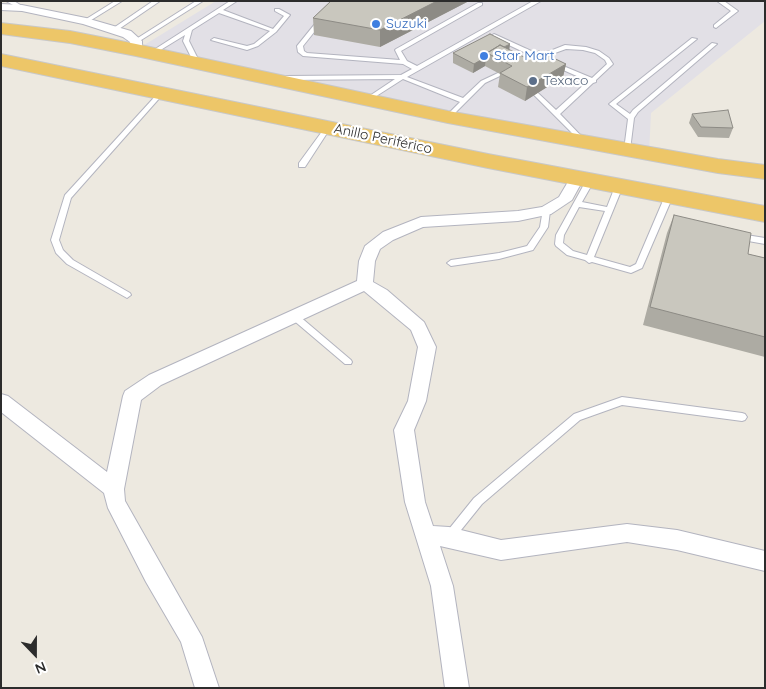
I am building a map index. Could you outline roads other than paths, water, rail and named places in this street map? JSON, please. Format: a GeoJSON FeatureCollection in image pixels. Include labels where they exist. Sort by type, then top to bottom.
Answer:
{"type":"FeatureCollection","features":[{"type":"Feature","properties":{"kind":"highway"},"geometry":{"type":"LineString","coordinates":[[1,28],[142,48],[197,63],[448,117],[627,150],[765,172]]}},
{"type":"Feature","properties":{"kind":"highway","name":"Anillo Periférico"},"geometry":{"type":"LineString","coordinates":[[1,60],[583,180],[765,214]]}},
{"type":"Feature","properties":{"kind":"highway"},"geometry":{"type":"LineString","coordinates":[[431,149],[448,117]]}},
{"type":"Feature","properties":{"kind":"street"},"geometry":{"type":"LineString","coordinates":[[1,7],[22,8],[86,21],[127,34],[142,48]]}},
{"type":"Feature","properties":{"kind":"street"},"geometry":{"type":"LineString","coordinates":[[365,284],[367,261],[373,246],[406,227],[436,220],[518,216],[546,211],[564,200],[583,180]]}},
{"type":"Feature","properties":{"kind":"street"},"geometry":{"type":"LineString","coordinates":[[207,688],[191,637],[154,575],[115,502],[114,489],[132,396],[155,380],[365,284]]}},
{"type":"Feature","properties":{"kind":"street"},"geometry":{"type":"LineString","coordinates":[[365,284],[381,294],[418,326],[427,347],[417,401],[404,430],[415,502],[442,586],[457,688]]}},
{"type":"Feature","properties":{"kind":"street"},"geometry":{"type":"LineString","coordinates":[[1,401],[114,489]]}},
{"type":"Feature","properties":{"kind":"street"},"geometry":{"type":"LineString","coordinates":[[426,535],[449,537],[501,550],[627,533],[677,540],[765,561]]}},
{"type":"Feature","properties":{"kind":"lane"},"geometry":{"type":"LineString","coordinates":[[9,1],[22,8]]}},
{"type":"Feature","properties":{"kind":"lane"},"geometry":{"type":"LineString","coordinates":[[86,21],[119,1]]}},
{"type":"Feature","properties":{"kind":"lane"},"geometry":{"type":"LineString","coordinates":[[114,30],[157,1]]}},
{"type":"Feature","properties":{"kind":"lane"},"geometry":{"type":"LineString","coordinates":[[142,48],[200,1]]}},
{"type":"Feature","properties":{"kind":"lane"},"geometry":{"type":"LineString","coordinates":[[142,48],[189,30],[234,1]]}},
{"type":"Feature","properties":{"kind":"lane"},"geometry":{"type":"LineString","coordinates":[[367,100],[402,77],[538,1]]}},
{"type":"Feature","properties":{"kind":"lane"},"geometry":{"type":"LineString","coordinates":[[716,26],[735,11],[720,1]]}},
{"type":"Feature","properties":{"kind":"lane"},"geometry":{"type":"LineString","coordinates":[[404,62],[398,50],[400,47],[480,4]]}},
{"type":"Feature","properties":{"kind":"lane"},"geometry":{"type":"LineString","coordinates":[[214,40],[247,48],[256,45],[274,32],[287,15],[277,10]]}},
{"type":"Feature","properties":{"kind":"lane"},"geometry":{"type":"LineString","coordinates":[[219,11],[274,32]]}},
{"type":"Feature","properties":{"kind":"lane"},"geometry":{"type":"LineString","coordinates":[[316,26],[300,46],[301,52],[404,62],[418,69]]}},
{"type":"Feature","properties":{"kind":"lane"},"geometry":{"type":"LineString","coordinates":[[189,30],[186,41],[197,63]]}},
{"type":"Feature","properties":{"kind":"lane"},"geometry":{"type":"LineString","coordinates":[[494,36],[594,81]]}},
{"type":"Feature","properties":{"kind":"lane"},"geometry":{"type":"LineString","coordinates":[[630,118],[612,104],[694,39]]}},
{"type":"Feature","properties":{"kind":"lane"},"geometry":{"type":"LineString","coordinates":[[627,150],[630,118],[635,111],[714,44]]}},
{"type":"Feature","properties":{"kind":"lane"},"geometry":{"type":"LineString","coordinates":[[530,60],[565,47],[584,48],[597,52],[607,59],[610,64],[594,81],[556,114]]}},
{"type":"Feature","properties":{"kind":"lane"},"geometry":{"type":"LineString","coordinates":[[448,117],[483,82],[500,74]]}},
{"type":"Feature","properties":{"kind":"lane"},"geometry":{"type":"LineString","coordinates":[[268,79],[402,77],[464,101]]}},
{"type":"Feature","properties":{"kind":"lane"},"geometry":{"type":"LineString","coordinates":[[483,82],[506,82]]}},
{"type":"Feature","properties":{"kind":"lane"},"geometry":{"type":"LineString","coordinates":[[127,295],[70,262],[59,251],[55,240],[68,197],[162,92]]}},
{"type":"Feature","properties":{"kind":"lane"},"geometry":{"type":"LineString","coordinates":[[536,94],[584,142]]}},
{"type":"Feature","properties":{"kind":"lane"},"geometry":{"type":"LineString","coordinates":[[302,165],[328,127]]}},
{"type":"Feature","properties":{"kind":"lane"},"geometry":{"type":"LineString","coordinates":[[583,180],[578,204],[560,234],[558,244],[570,253],[589,260],[631,270],[639,266],[669,196]]}},
{"type":"Feature","properties":{"kind":"lane"},"geometry":{"type":"LineString","coordinates":[[589,260],[619,186]]}},
{"type":"Feature","properties":{"kind":"lane"},"geometry":{"type":"LineString","coordinates":[[578,204],[610,210]]}},
{"type":"Feature","properties":{"kind":"lane"},"geometry":{"type":"LineString","coordinates":[[451,263],[499,256],[530,248],[544,227],[546,211]]}},
{"type":"Feature","properties":{"kind":"lane"},"geometry":{"type":"LineString","coordinates":[[729,235],[765,241]]}},
{"type":"Feature","properties":{"kind":"lane"},"geometry":{"type":"LineString","coordinates":[[295,317],[348,362]]}},
{"type":"Feature","properties":{"kind":"lane"},"geometry":{"type":"LineString","coordinates":[[449,537],[478,501],[577,417],[622,401],[742,417]]}},
{"type":"Feature","properties":{"kind":"place","name":"Suzuki"},"geometry":{"type":"Point","coordinates":[376,24]}},
{"type":"Feature","properties":{"kind":"place","name":"Star Mart"},"geometry":{"type":"Point","coordinates":[484,56]}},
{"type":"Feature","properties":{"kind":"place","name":"Texaco"},"geometry":{"type":"Point","coordinates":[533,81]}}]}
